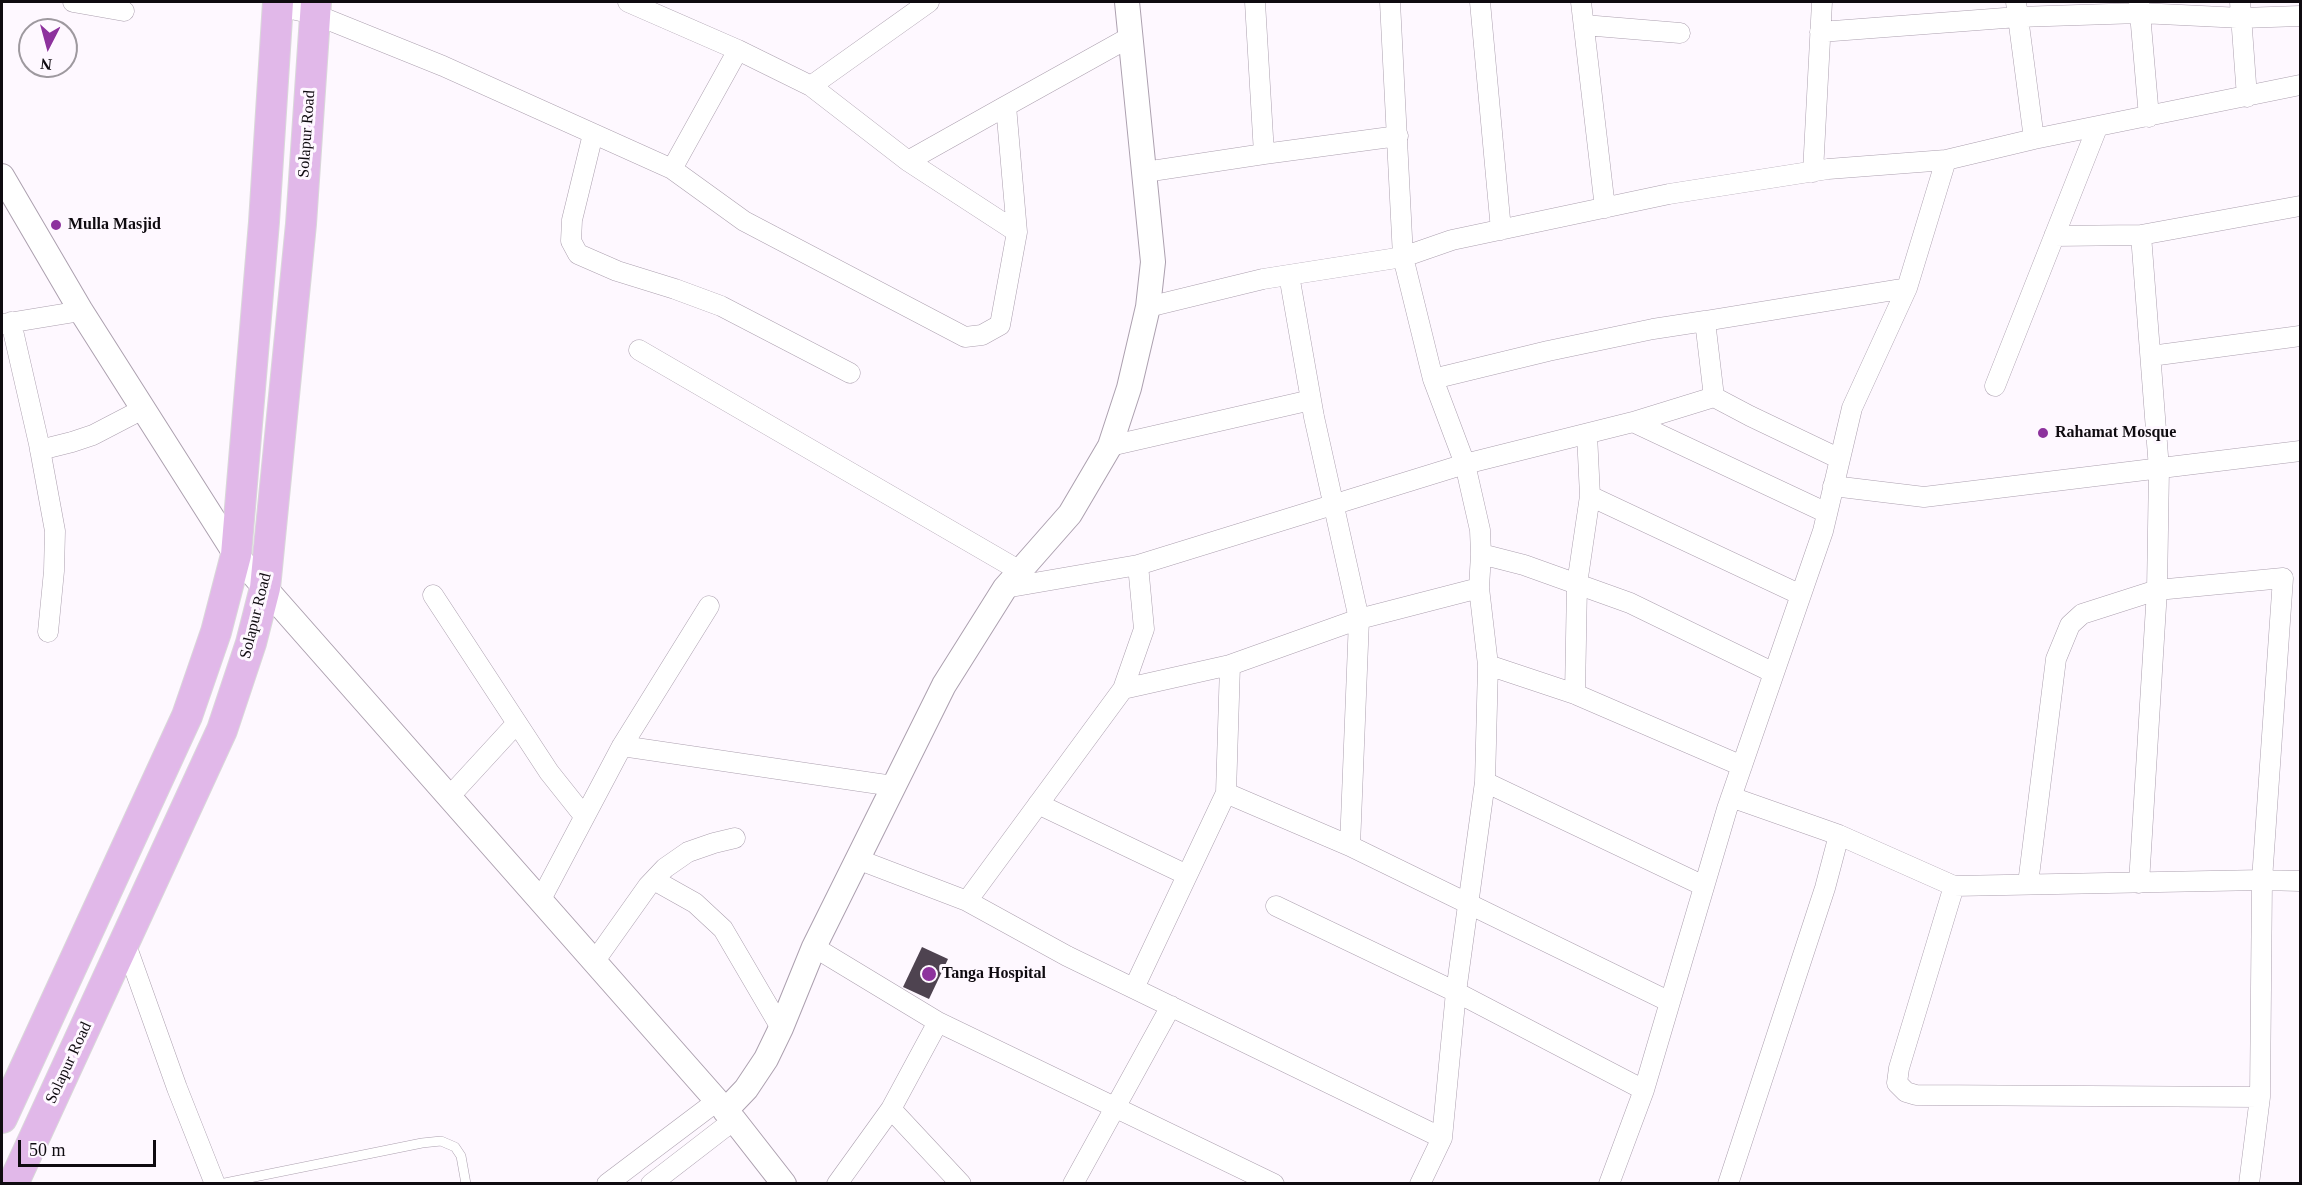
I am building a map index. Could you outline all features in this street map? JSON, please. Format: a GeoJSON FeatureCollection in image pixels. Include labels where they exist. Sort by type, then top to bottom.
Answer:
{"type":"FeatureCollection","features":[{"type":"Feature","properties":{"kind":"main road"},"geometry":{"type":"LineString","coordinates":[[2,1118],[187,716],[216,632],[236,555],[264,222],[278,4]]}},
{"type":"Feature","properties":{"kind":"main road","name":"Solapur Road"},"geometry":{"type":"LineString","coordinates":[[13,1184],[222,730],[251,643],[265,588],[301,224],[315,8]]}},
{"type":"Feature","properties":{"kind":"street"},"geometry":{"type":"LineString","coordinates":[[74,2],[124,11]]}},
{"type":"Feature","properties":{"kind":"street"},"geometry":{"type":"LineString","coordinates":[[627,2],[738,50],[811,86],[908,161],[1017,232]]}},
{"type":"Feature","properties":{"kind":"street"},"geometry":{"type":"LineString","coordinates":[[811,86],[929,2]]}},
{"type":"Feature","properties":{"kind":"street"},"geometry":{"type":"LineString","coordinates":[[651,1184],[726,1111],[746,1089],[766,1059],[814,947],[944,686],[1013,579],[1070,514],[1110,446],[1129,388],[1148,307],[1153,262],[1127,2]]}},
{"type":"Feature","properties":{"kind":"street"},"geometry":{"type":"LineString","coordinates":[[1255,2],[1263,154]]}},
{"type":"Feature","properties":{"kind":"street"},"geometry":{"type":"LineString","coordinates":[[1390,2],[1403,257],[1433,379],[1465,464],[1480,530],[1479,588],[1488,665],[1485,782],[1466,903],[1442,1138],[1420,1184]]}},
{"type":"Feature","properties":{"kind":"street"},"geometry":{"type":"LineString","coordinates":[[1480,2],[1501,230]]}},
{"type":"Feature","properties":{"kind":"street"},"geometry":{"type":"LineString","coordinates":[[1581,2],[1605,208]]}},
{"type":"Feature","properties":{"kind":"street"},"geometry":{"type":"LineString","coordinates":[[1813,172],[1822,2]]}},
{"type":"Feature","properties":{"kind":"street"},"geometry":{"type":"LineString","coordinates":[[278,4],[315,8],[672,169],[744,221],[964,337],[982,335],[1000,326],[1017,232],[1006,106]]}},
{"type":"Feature","properties":{"kind":"street"},"geometry":{"type":"LineString","coordinates":[[1820,32],[2017,9],[2139,7],[2241,10],[2301,16]]}},
{"type":"Feature","properties":{"kind":"street"},"geometry":{"type":"LineString","coordinates":[[2139,7],[2149,117]]}},
{"type":"Feature","properties":{"kind":"street"},"geometry":{"type":"LineString","coordinates":[[2017,9],[2034,139]]}},
{"type":"Feature","properties":{"kind":"street"},"geometry":{"type":"LineString","coordinates":[[2241,10],[2247,97]]}},
{"type":"Feature","properties":{"kind":"street"},"geometry":{"type":"LineString","coordinates":[[1584,25],[1680,33]]}},
{"type":"Feature","properties":{"kind":"street"},"geometry":{"type":"LineString","coordinates":[[908,161],[1130,38]]}},
{"type":"Feature","properties":{"kind":"street"},"geometry":{"type":"LineString","coordinates":[[672,169],[738,50]]}},
{"type":"Feature","properties":{"kind":"street"},"geometry":{"type":"LineString","coordinates":[[1148,307],[1289,274],[1403,257],[1452,240],[1669,194],[1813,172],[1946,160],[2034,139],[2301,85]]}},
{"type":"Feature","properties":{"kind":"street"},"geometry":{"type":"LineString","coordinates":[[1995,386],[2097,128]]}},
{"type":"Feature","properties":{"kind":"street"},"geometry":{"type":"LineString","coordinates":[[593,134],[572,220],[571,241],[578,254],[617,271],[721,306],[850,373]]}},
{"type":"Feature","properties":{"kind":"street"},"geometry":{"type":"LineString","coordinates":[[1145,172],[1398,136]]}},
{"type":"Feature","properties":{"kind":"street"},"geometry":{"type":"LineString","coordinates":[[1609,1184],[1644,1090],[1731,797],[1827,513],[1852,408],[1907,288],[1946,160]]}},
{"type":"Feature","properties":{"kind":"street"},"geometry":{"type":"LineString","coordinates":[[2,176],[81,311],[236,555],[726,1111],[784,1184]]}},
{"type":"Feature","properties":{"kind":"street"},"geometry":{"type":"LineString","coordinates":[[2054,236],[2141,235],[2301,206]]}},
{"type":"Feature","properties":{"kind":"street"},"geometry":{"type":"LineString","coordinates":[[2139,883],[2157,590],[2159,469],[2141,235]]}},
{"type":"Feature","properties":{"kind":"street"},"geometry":{"type":"LineString","coordinates":[[1289,274],[1311,400],[1359,619],[1350,846]]}},
{"type":"Feature","properties":{"kind":"street"},"geometry":{"type":"LineString","coordinates":[[1433,379],[1548,351],[1653,329],[1907,288]]}},
{"type":"Feature","properties":{"kind":"street"},"geometry":{"type":"LineString","coordinates":[[48,632],[55,531],[40,450],[6,323],[81,311]]}},
{"type":"Feature","properties":{"kind":"street"},"geometry":{"type":"LineString","coordinates":[[1705,321],[1714,397]]}},
{"type":"Feature","properties":{"kind":"street"},"geometry":{"type":"LineString","coordinates":[[2151,356],[2301,336]]}},
{"type":"Feature","properties":{"kind":"street"},"geometry":{"type":"LineString","coordinates":[[639,350],[1013,579],[1138,565],[1465,464],[1633,422],[1714,397],[1840,459]]}},
{"type":"Feature","properties":{"kind":"street"},"geometry":{"type":"LineString","coordinates":[[1110,446],[1311,400]]}},
{"type":"Feature","properties":{"kind":"street"},"geometry":{"type":"LineString","coordinates":[[40,450],[93,435],[143,410]]}},
{"type":"Feature","properties":{"kind":"street"},"geometry":{"type":"LineString","coordinates":[[1633,422],[1827,513]]}},
{"type":"Feature","properties":{"kind":"street"},"geometry":{"type":"LineString","coordinates":[[1575,694],[1577,584],[1590,496],[1587,434]]}},
{"type":"Feature","properties":{"kind":"street"},"geometry":{"type":"LineString","coordinates":[[1833,486],[1924,497],[2301,451]]}},
{"type":"Feature","properties":{"kind":"street"},"geometry":{"type":"LineString","coordinates":[[1590,496],[1801,595]]}},
{"type":"Feature","properties":{"kind":"street"},"geometry":{"type":"LineString","coordinates":[[1481,554],[1524,565],[1630,603],[1774,673]]}},
{"type":"Feature","properties":{"kind":"street"},"geometry":{"type":"LineString","coordinates":[[967,901],[1123,689],[1144,629],[1138,565]]}},
{"type":"Feature","properties":{"kind":"street"},"geometry":{"type":"LineString","coordinates":[[2028,884],[2055,659],[2070,625],[2082,614],[2157,590],[2292,576],[2262,880],[2260,1097],[2248,1184]]}},
{"type":"Feature","properties":{"kind":"street"},"geometry":{"type":"LineString","coordinates":[[1123,689],[1230,665],[1359,619],[1479,588]]}},
{"type":"Feature","properties":{"kind":"street"},"geometry":{"type":"LineString","coordinates":[[433,595],[561,789],[584,816]]}},
{"type":"Feature","properties":{"kind":"street"},"geometry":{"type":"LineString","coordinates":[[540,901],[622,746],[709,606]]}},
{"type":"Feature","properties":{"kind":"street"},"geometry":{"type":"LineString","coordinates":[[1134,988],[1226,793],[1230,665]]}},
{"type":"Feature","properties":{"kind":"street"},"geometry":{"type":"LineString","coordinates":[[1488,665],[1575,694],[1742,766]]}},
{"type":"Feature","properties":{"kind":"street"},"geometry":{"type":"LineString","coordinates":[[449,797],[517,723]]}},
{"type":"Feature","properties":{"kind":"street"},"geometry":{"type":"LineString","coordinates":[[622,746],[893,786]]}},
{"type":"Feature","properties":{"kind":"street"},"geometry":{"type":"LineString","coordinates":[[1485,782],[1704,886]]}},
{"type":"Feature","properties":{"kind":"street"},"geometry":{"type":"LineString","coordinates":[[1226,793],[1350,846],[1670,1002]]}},
{"type":"Feature","properties":{"kind":"street"},"geometry":{"type":"LineString","coordinates":[[1731,797],[1839,835],[1954,886],[2301,881]]}},
{"type":"Feature","properties":{"kind":"street"},"geometry":{"type":"LineString","coordinates":[[1038,804],[1187,875]]}},
{"type":"Feature","properties":{"kind":"street"},"geometry":{"type":"LineString","coordinates":[[1728,1184],[1825,888],[1839,835]]}},
{"type":"Feature","properties":{"kind":"street"},"geometry":{"type":"LineString","coordinates":[[594,962],[654,880],[666,868],[688,852],[735,838]]}},
{"type":"Feature","properties":{"kind":"street"},"geometry":{"type":"LineString","coordinates":[[857,859],[967,901],[1067,956],[1442,1138]]}},
{"type":"Feature","properties":{"kind":"street"},"geometry":{"type":"LineString","coordinates":[[654,880],[695,903],[723,929],[781,1028]]}},
{"type":"Feature","properties":{"kind":"street"},"geometry":{"type":"LineString","coordinates":[[1954,886],[1899,1068],[1898,1083],[1906,1092],[1916,1095],[2260,1097]]}},
{"type":"Feature","properties":{"kind":"street"},"geometry":{"type":"LineString","coordinates":[[1276,906],[1456,992],[1644,1090]]}},
{"type":"Feature","properties":{"kind":"street"},"geometry":{"type":"LineString","coordinates":[[125,942],[177,1088],[215,1184]]}},
{"type":"Feature","properties":{"kind":"street"},"geometry":{"type":"LineString","coordinates":[[814,947],[938,1022],[1274,1184]]}},
{"type":"Feature","properties":{"kind":"street"},"geometry":{"type":"LineString","coordinates":[[1072,1184],[1171,1006]]}},
{"type":"Feature","properties":{"kind":"street"},"geometry":{"type":"LineString","coordinates":[[837,1184],[891,1109],[938,1022]]}},
{"type":"Feature","properties":{"kind":"street"},"geometry":{"type":"LineString","coordinates":[[891,1109],[961,1184]]}},
{"type":"Feature","properties":{"kind":"street"},"geometry":{"type":"LineString","coordinates":[[607,1184],[726,1111]]}},
{"type":"Feature","properties":{"kind":"lane"},"geometry":{"type":"LineString","coordinates":[[220,1184],[441,1141],[455,1147],[461,1156],[466,1184]]}},
{"type":"Feature","properties":{"kind":"building"},"geometry":{"type":"Polygon","coordinates":[[[922,947],[948,959],[929,999],[903,987],[922,947]]]}},
{"type":"Feature","properties":{"kind":"place","name":"Mulla Masjid"},"geometry":{"type":"Point","coordinates":[56,225]}},
{"type":"Feature","properties":{"kind":"place","name":"Rahamat Mosque"},"geometry":{"type":"Point","coordinates":[2043,433]}},
{"type":"Feature","properties":{"kind":"place","name":"Tanga Hospital"},"geometry":{"type":"Point","coordinates":[929,974]}}]}
